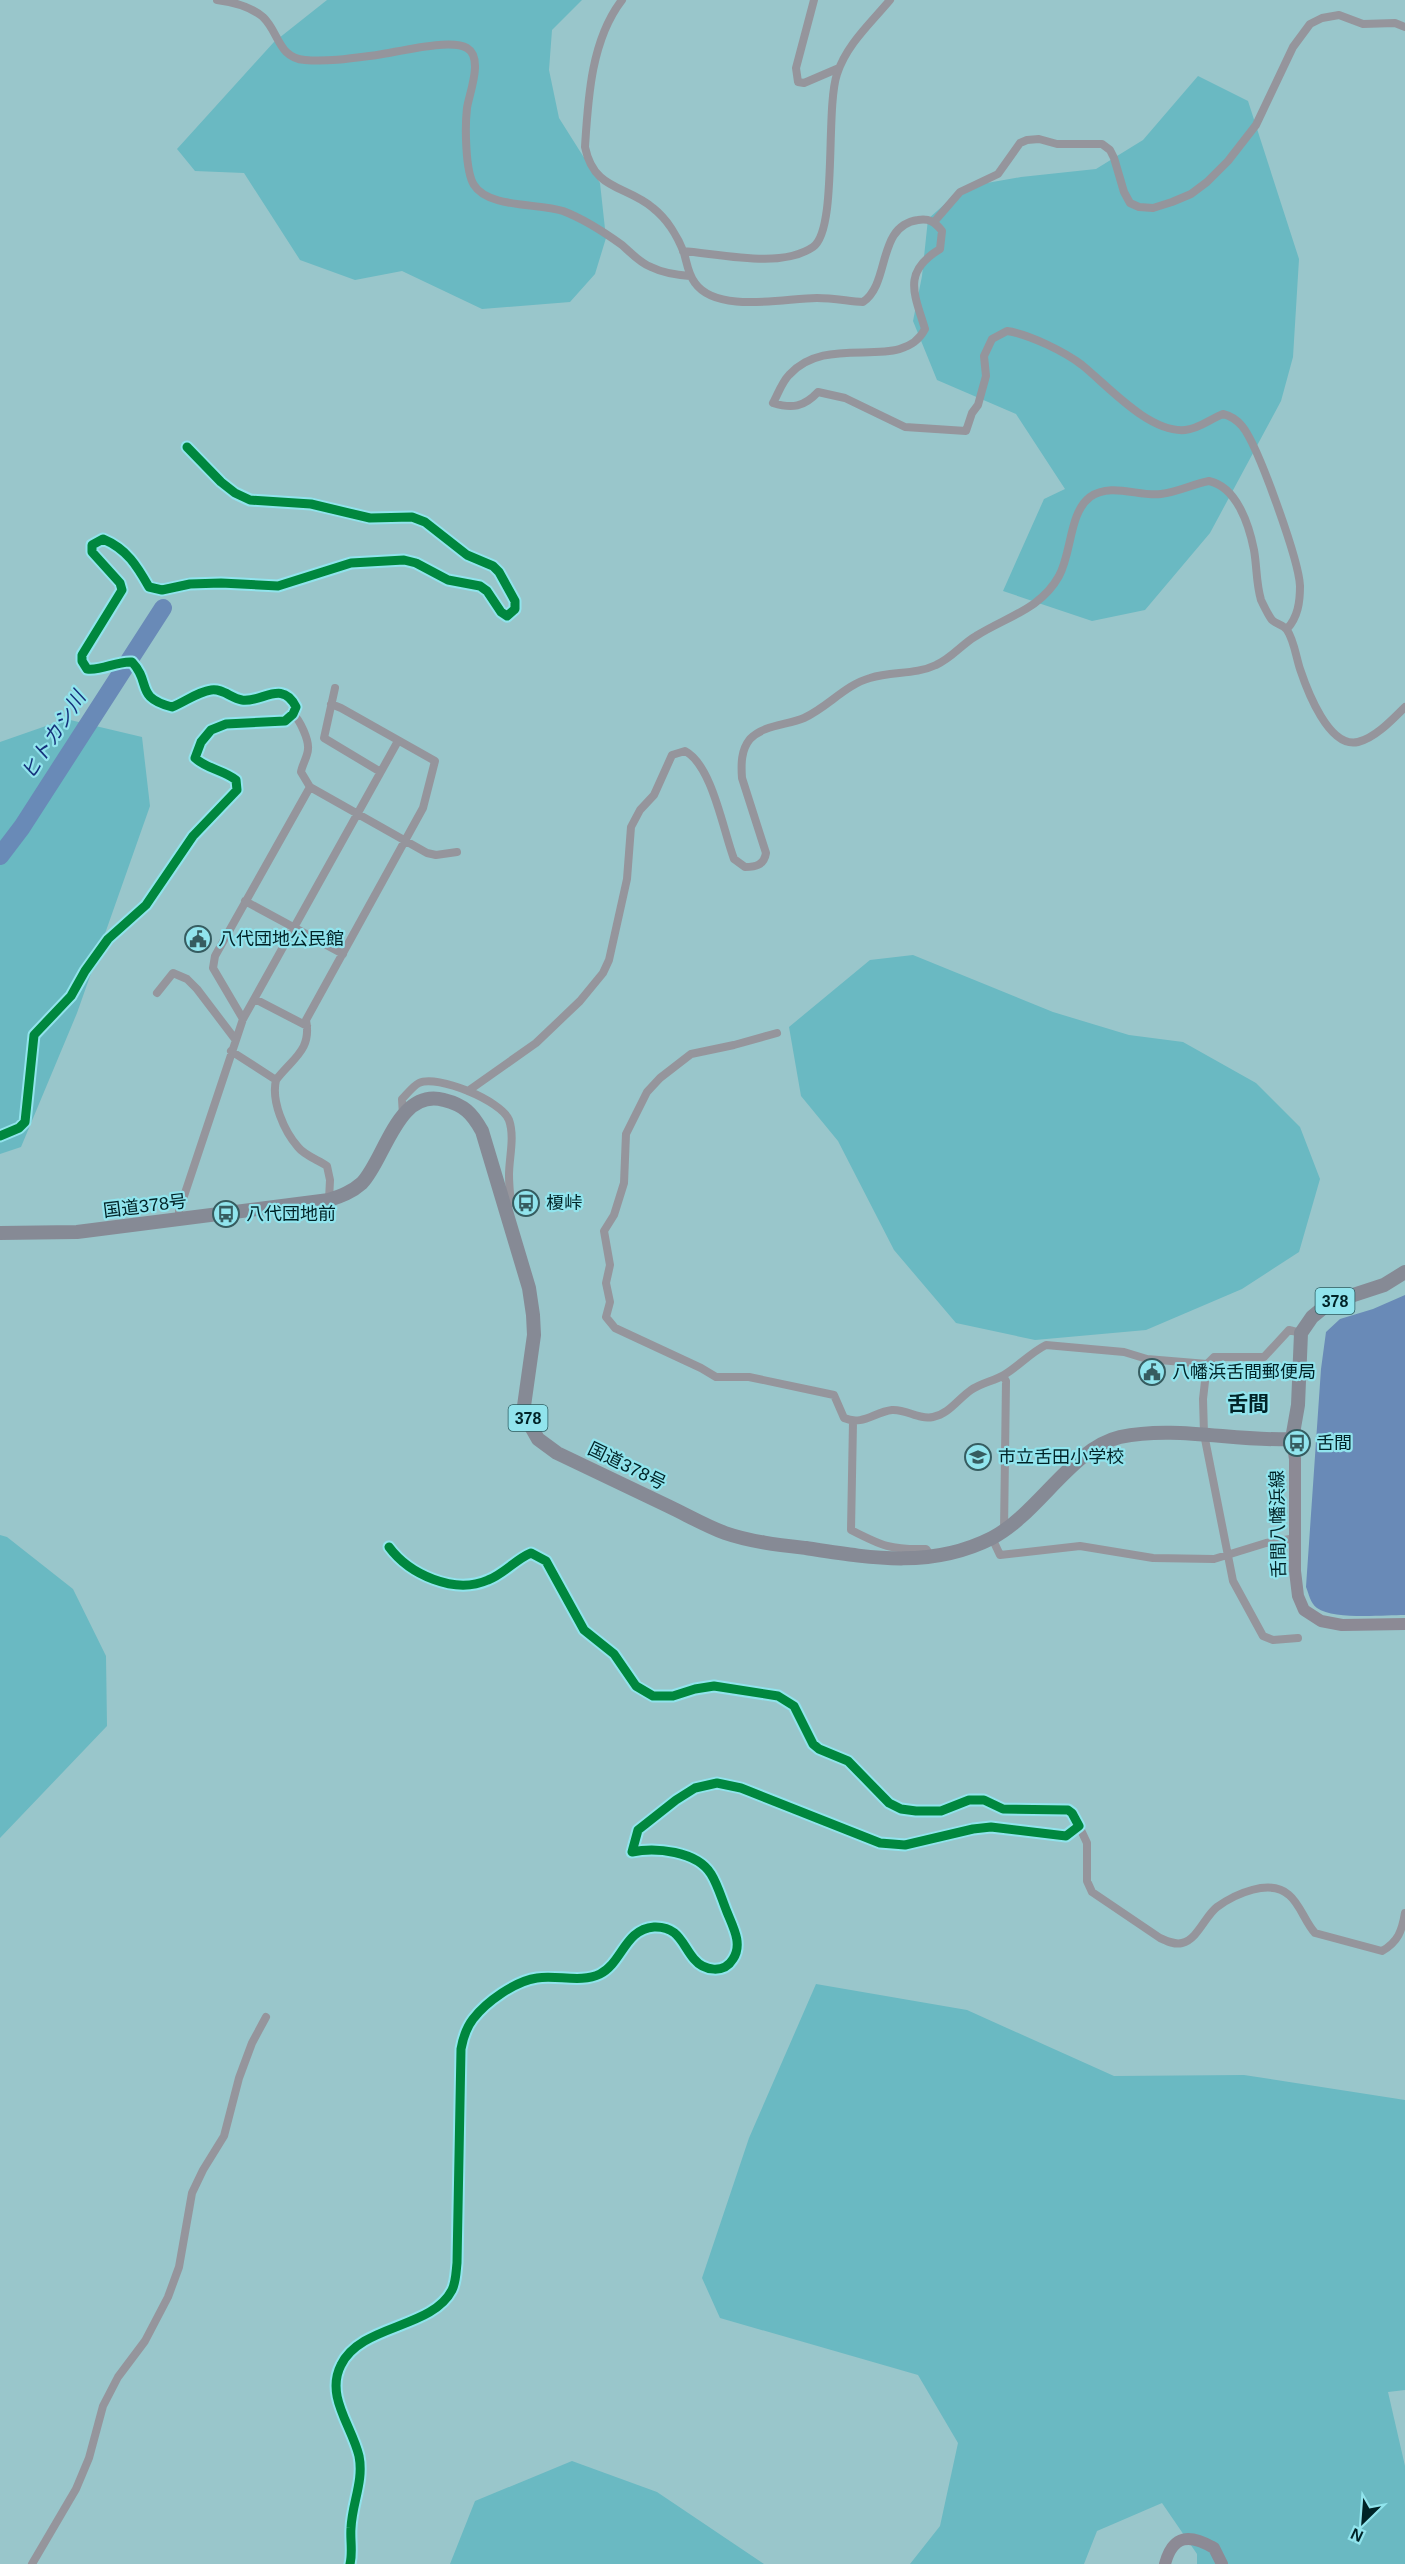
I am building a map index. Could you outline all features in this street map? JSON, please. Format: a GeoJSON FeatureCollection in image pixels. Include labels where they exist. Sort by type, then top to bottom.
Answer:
{"type":"FeatureCollection","features":[{"type":"Feature","properties":{"kind":"highway","name":"国道378号"},"geometry":{"type":"LineString","coordinates":[[0,1233],[76,1233],[329,1200],[346,1194],[361,1184],[373,1168],[391,1131],[403,1115],[418,1102],[438,1098],[461,1104],[474,1116],[482,1131],[529,1288],[534,1315],[534,1335],[524,1406],[529,1423],[538,1439],[557,1453],[726,1533],[768,1543],[867,1557],[896,1560],[932,1557],[966,1549],[998,1534],[1032,1508],[1080,1460],[1099,1445],[1119,1438],[1139,1435],[1204,1434],[1292,1439]]}},
{"type":"Feature","properties":{"kind":"highway","name":"378"},"geometry":{"type":"LineString","coordinates":[[1292,1439],[1298,1405],[1301,1333],[1312,1317],[1329,1303],[1384,1285],[1405,1272]]}},
{"type":"Feature","properties":{"kind":"main road","name":"舌間八幡浜線"},"geometry":{"type":"LineString","coordinates":[[1292,1439],[1295,1459],[1298,1596],[1304,1610],[1321,1622],[1405,1624]]}},
{"type":"Feature","properties":{"kind":"main road"},"geometry":{"type":"LineString","coordinates":[[1166,2564],[1169,2550],[1177,2541],[1190,2538],[1214,2548],[1222,2564]]}},
{"type":"Feature","properties":{"kind":"street"},"geometry":{"type":"LineString","coordinates":[[217,0],[232,2],[262,16],[269,23],[277,42],[286,54],[302,60],[322,61],[376,56],[450,44],[467,47],[474,61],[475,78],[467,108],[469,174],[480,193],[496,200],[545,206],[565,212],[609,236],[649,267],[672,274],[690,276]]}},
{"type":"Feature","properties":{"kind":"street"},"geometry":{"type":"LineString","coordinates":[[622,0],[611,16],[592,68],[585,147],[588,159],[593,170],[611,186],[651,205],[659,212],[683,251],[690,276],[705,292],[730,300],[761,302],[820,298],[863,302],[872,296],[892,236],[901,225],[923,219],[934,222],[942,231],[940,249],[917,268],[913,290],[925,328],[915,343],[896,350],[842,351],[810,359],[788,376],[773,403],[790,408],[808,402],[818,392],[845,398],[904,427],[966,431],[972,413],[978,405],[986,376],[984,356],[992,339],[1007,331],[1048,345],[1065,354],[1127,404],[1163,425],[1186,430],[1223,414],[1229,415],[1242,426],[1252,442],[1285,528],[1299,576],[1297,612],[1287,629]]}},
{"type":"Feature","properties":{"kind":"street"},"geometry":{"type":"LineString","coordinates":[[814,0],[796,68],[796,79],[804,83],[839,68]]}},
{"type":"Feature","properties":{"kind":"street"},"geometry":{"type":"LineString","coordinates":[[683,251],[739,257],[779,257],[804,252],[819,242],[827,216],[830,122],[834,86],[839,68],[851,45],[890,0]]}},
{"type":"Feature","properties":{"kind":"street"},"geometry":{"type":"LineString","coordinates":[[934,222],[960,192],[998,174],[1020,143],[1026,140],[1039,139],[1057,144],[1102,144],[1110,150],[1114,158],[1124,192],[1130,203],[1139,207],[1153,208],[1172,202],[1191,194],[1207,182],[1228,161],[1256,125],[1293,47],[1310,24],[1322,18],[1339,15],[1363,24],[1395,23],[1405,27]]}},
{"type":"Feature","properties":{"kind":"street"},"geometry":{"type":"LineString","coordinates":[[0,1136],[19,1128],[26,1122],[34,1035],[72,996],[85,970],[108,939],[146,905],[193,836],[237,790],[236,780],[226,773],[204,766],[195,758],[201,742],[211,730],[226,724],[285,722],[296,707],[291,698],[275,693],[243,700],[214,689],[201,692],[172,706],[159,703],[147,696],[137,668],[132,662],[120,661],[93,670],[87,669],[82,656],[122,590],[120,583],[92,552],[92,545],[103,539],[114,544],[132,558],[149,587],[154,590],[190,584],[221,583],[278,586],[351,563],[390,559],[416,563],[448,580],[480,586],[487,591],[501,612],[507,616],[515,609],[515,601],[506,581],[494,566],[467,555],[425,522],[412,517],[370,518],[311,504],[250,500],[235,493],[221,482],[187,447]]}},
{"type":"Feature","properties":{"kind":"street"},"geometry":{"type":"LineString","coordinates":[[468,1091],[536,1043],[580,1001],[603,973],[609,960],[627,879],[632,827],[640,810],[654,795],[672,755],[685,751],[698,760],[734,859],[745,867],[760,864],[765,860],[766,853],[742,778],[741,766],[748,741],[764,730],[813,714],[866,679],[878,675],[919,671],[937,665],[948,659],[974,637],[1024,611],[1047,593],[1055,583],[1067,560],[1078,513],[1091,496],[1110,490],[1162,494],[1209,481],[1226,489],[1239,510],[1250,535],[1262,602],[1273,620],[1287,629],[1310,694],[1332,733],[1340,740],[1358,742],[1368,737],[1405,707]]}},
{"type":"Feature","properties":{"kind":"street"},"geometry":{"type":"LineString","coordinates":[[335,688],[324,738],[379,771]]}},
{"type":"Feature","properties":{"kind":"street"},"geometry":{"type":"LineString","coordinates":[[329,1200],[330,1180],[327,1166],[299,1149],[278,1110],[273,1091],[276,1080],[306,1046],[308,1037],[306,1020],[423,808],[435,761],[331,704]]}},
{"type":"Feature","properties":{"kind":"street"},"geometry":{"type":"LineString","coordinates":[[293,714],[297,717],[309,750],[300,772],[310,787],[436,855],[457,852]]}},
{"type":"Feature","properties":{"kind":"street"},"geometry":{"type":"LineString","coordinates":[[179,1221],[179,1211],[243,1019],[295,928],[379,771],[398,741]]}},
{"type":"Feature","properties":{"kind":"street"},"geometry":{"type":"LineString","coordinates":[[243,1019],[213,968],[215,956],[310,787]]}},
{"type":"Feature","properties":{"kind":"street"},"geometry":{"type":"LineString","coordinates":[[245,901],[343,954]]}},
{"type":"Feature","properties":{"kind":"street"},"geometry":{"type":"LineString","coordinates":[[158,993],[173,973],[187,979],[235,1039]]}},
{"type":"Feature","properties":{"kind":"street"},"geometry":{"type":"LineString","coordinates":[[255,999],[307,1026]]}},
{"type":"Feature","properties":{"kind":"street"},"geometry":{"type":"LineString","coordinates":[[777,1033],[734,1046],[691,1054],[660,1077],[647,1092],[626,1134],[624,1183],[614,1215],[604,1231],[610,1265],[606,1283],[610,1302],[606,1317],[615,1328],[681,1358],[716,1377],[749,1377],[834,1395],[844,1418],[853,1422],[891,1410],[922,1418],[935,1417],[946,1412],[968,1392],[986,1381],[1003,1376],[1046,1345],[1124,1352],[1148,1359],[1207,1364]]}},
{"type":"Feature","properties":{"kind":"street"},"geometry":{"type":"LineString","coordinates":[[231,1051],[276,1080]]}},
{"type":"Feature","properties":{"kind":"street"},"geometry":{"type":"LineString","coordinates":[[403,1115],[402,1099],[418,1083],[431,1081],[468,1091],[496,1106],[509,1118],[512,1138],[509,1178],[511,1203],[504,1208]]}},
{"type":"Feature","properties":{"kind":"street"},"geometry":{"type":"LineString","coordinates":[[1298,1638],[1273,1640],[1263,1636],[1238,1595],[1227,1556],[1204,1434],[1203,1399],[1207,1364],[1214,1357],[1264,1357],[1289,1330],[1301,1333]]}},
{"type":"Feature","properties":{"kind":"street"},"geometry":{"type":"LineString","coordinates":[[1003,1376],[1006,1381],[998,1534],[1000,1555],[1080,1546],[1153,1558],[1214,1558],[1266,1543],[1296,1538]]}},
{"type":"Feature","properties":{"kind":"street"},"geometry":{"type":"LineString","coordinates":[[853,1422],[851,1530],[884,1547],[899,1550],[926,1549],[932,1557]]}},
{"type":"Feature","properties":{"kind":"street"},"geometry":{"type":"LineString","coordinates":[[389,1547],[399,1560],[418,1573],[444,1582],[468,1585],[488,1580],[531,1553],[539,1555],[554,1574],[584,1630],[614,1654],[636,1686],[653,1696],[673,1696],[714,1686],[778,1695],[794,1706],[813,1744],[819,1749],[848,1761],[889,1803],[901,1809],[941,1811],[969,1800],[984,1800],[1003,1809],[1068,1810],[1079,1826],[1086,1844],[1087,1881],[1092,1892],[1172,1944],[1184,1943],[1195,1934],[1216,1908],[1264,1886],[1278,1887],[1291,1896],[1307,1924],[1315,1933],[1382,1951],[1393,1945],[1402,1930],[1405,1913]]}},
{"type":"Feature","properties":{"kind":"street"},"geometry":{"type":"LineString","coordinates":[[350,2564],[352,2520],[359,2490],[359,2456],[336,2393],[335,2381],[342,2362],[360,2345],[430,2311],[441,2304],[452,2290],[457,2263],[461,2049],[463,2037],[473,2019],[494,2000],[523,1981],[537,1978],[582,1977],[602,1973],[633,1936],[653,1927],[672,1931],[682,1940],[694,1960],[704,1967],[715,1970],[723,1968],[731,1963],[735,1956],[737,1935],[711,1874],[704,1865],[685,1856],[651,1850],[632,1852],[638,1830],[695,1788],[717,1783],[741,1788],[879,1843],[905,1845],[991,1827],[1066,1836],[1079,1826]]}},
{"type":"Feature","properties":{"kind":"street"},"geometry":{"type":"LineString","coordinates":[[32,2564],[76,2489],[89,2458],[103,2406],[118,2377],[145,2341],[168,2297],[181,2257],[192,2193],[224,2136],[239,2078],[252,2043],[266,2017]]}},
{"type":"Feature","properties":{"kind":"shaded area"},"geometry":{"type":"Polygon","coordinates":[[[327,0],[582,0],[552,30],[549,70],[559,118],[600,183],[606,238],[595,274],[570,302],[482,309],[402,271],[355,280],[300,260],[244,173],[195,171],[177,149],[274,42],[327,0]]]}},
{"type":"Feature","properties":{"kind":"shaded area"},"geometry":{"type":"Polygon","coordinates":[[[1198,76],[1248,101],[1299,259],[1293,357],[1281,401],[1210,533],[1145,610],[1092,621],[1003,591],[1044,499],[1065,489],[1016,414],[937,380],[913,321],[922,276],[928,219],[964,187],[1021,177],[1096,169],[1143,140],[1198,76]]]}},
{"type":"Feature","properties":{"kind":"shaded area"},"geometry":{"type":"Polygon","coordinates":[[[66,719],[142,737],[150,806],[77,1013],[21,1147],[0,1154],[0,742],[66,719]]]}},
{"type":"Feature","properties":{"kind":"shaded area"},"geometry":{"type":"Polygon","coordinates":[[[913,955],[1053,1012],[1129,1035],[1183,1042],[1256,1083],[1300,1127],[1320,1179],[1299,1252],[1242,1289],[1146,1330],[1035,1340],[956,1323],[894,1250],[838,1141],[801,1096],[789,1027],[870,960],[913,955]]]}},
{"type":"Feature","properties":{"kind":"shaded area"},"geometry":{"type":"Polygon","coordinates":[[[1405,1295],[1405,1615],[1359,1616],[1325,1612],[1311,1601],[1306,1587],[1321,1369],[1326,1332],[1340,1319],[1373,1309],[1405,1295]]]}},
{"type":"Feature","properties":{"kind":"shaded area"},"geometry":{"type":"Polygon","coordinates":[[[0,1535],[7,1537],[73,1589],[106,1656],[107,1726],[0,1838],[0,1535]]]}},
{"type":"Feature","properties":{"kind":"shaded area"},"geometry":{"type":"Polygon","coordinates":[[[816,1984],[967,2010],[1114,2076],[1244,2075],[1405,2100],[1405,2390],[1388,2392],[1405,2466],[1405,2564],[1197,2564],[1197,2554],[1162,2503],[1097,2531],[1084,2564],[910,2564],[940,2526],[958,2443],[918,2375],[720,2318],[702,2278],[749,2138],[816,1984]]]}},
{"type":"Feature","properties":{"kind":"shaded area"},"geometry":{"type":"Polygon","coordinates":[[[572,2461],[657,2492],[764,2564],[450,2564],[475,2501],[572,2461]]]}},
{"type":"Feature","properties":{"kind":"waterway","name":"ヒトカシ川"},"geometry":{"type":"LineString","coordinates":[[0,856],[22,827],[163,608]]}},
{"type":"Feature","properties":{"kind":"cycle path"},"geometry":{"type":"LineString","coordinates":[[0,1136],[19,1128],[25,1122],[34,1035],[71,996],[85,971],[108,939],[146,905],[193,836],[237,790],[236,780],[195,758],[201,742],[211,730],[226,724],[285,721],[293,714],[296,707],[290,699],[278,693],[242,700],[215,690],[201,693],[172,707],[160,703],[148,694],[132,662],[87,669],[82,661],[82,655],[122,590],[120,583],[92,552],[92,545],[103,539],[119,548],[131,559],[149,587],[162,590],[190,584],[278,586],[351,563],[404,560],[416,563],[448,580],[480,586],[487,591],[501,612],[507,616],[515,609],[515,601],[499,572],[493,566],[467,555],[425,522],[412,517],[370,518],[311,504],[250,500],[235,493],[221,482],[187,447]]}},
{"type":"Feature","properties":{"kind":"cycle path"},"geometry":{"type":"LineString","coordinates":[[350,2564],[352,2519],[360,2465],[356,2445],[338,2400],[337,2377],[341,2365],[364,2341],[429,2312],[442,2303],[452,2290],[457,2263],[461,2049],[465,2033],[471,2022],[493,1999],[528,1980],[545,1977],[585,1978],[600,1974],[614,1962],[630,1940],[644,1929],[662,1928],[674,1933],[694,1959],[708,1968],[725,1967],[736,1953],[737,1941],[734,1930],[718,1888],[705,1866],[675,1852],[652,1850],[632,1852],[638,1830],[695,1788],[717,1783],[741,1788],[880,1843],[905,1845],[991,1827],[1066,1836],[1079,1826],[1068,1810],[1003,1809],[984,1800],[969,1800],[941,1811],[901,1809],[889,1803],[848,1761],[819,1749],[813,1744],[794,1706],[778,1696],[714,1686],[673,1696],[653,1696],[636,1686],[614,1654],[584,1630],[546,1561],[531,1553],[488,1580],[461,1585],[433,1579],[420,1573],[408,1566],[389,1547]]}},
{"type":"Feature","properties":{"kind":"place","name":"八代団地公民館"},"geometry":{"type":"Point","coordinates":[198,939]}},
{"type":"Feature","properties":{"kind":"place","name":"榎峠"},"geometry":{"type":"Point","coordinates":[526,1203]}},
{"type":"Feature","properties":{"kind":"place","name":"八代団地前"},"geometry":{"type":"Point","coordinates":[226,1214]}},
{"type":"Feature","properties":{"kind":"place","name":"八幡浜舌間郵便局"},"geometry":{"type":"Point","coordinates":[1152,1372]}},
{"type":"Feature","properties":{"kind":"place","name":"舌間"},"geometry":{"type":"Point","coordinates":[1297,1443]}},
{"type":"Feature","properties":{"kind":"place","name":"市立舌田小学校"},"geometry":{"type":"Point","coordinates":[978,1457]}},
{"type":"Feature","properties":{"kind":"district","name":"舌間"},"geometry":{"type":"Point","coordinates":[1248,1403]}}]}
